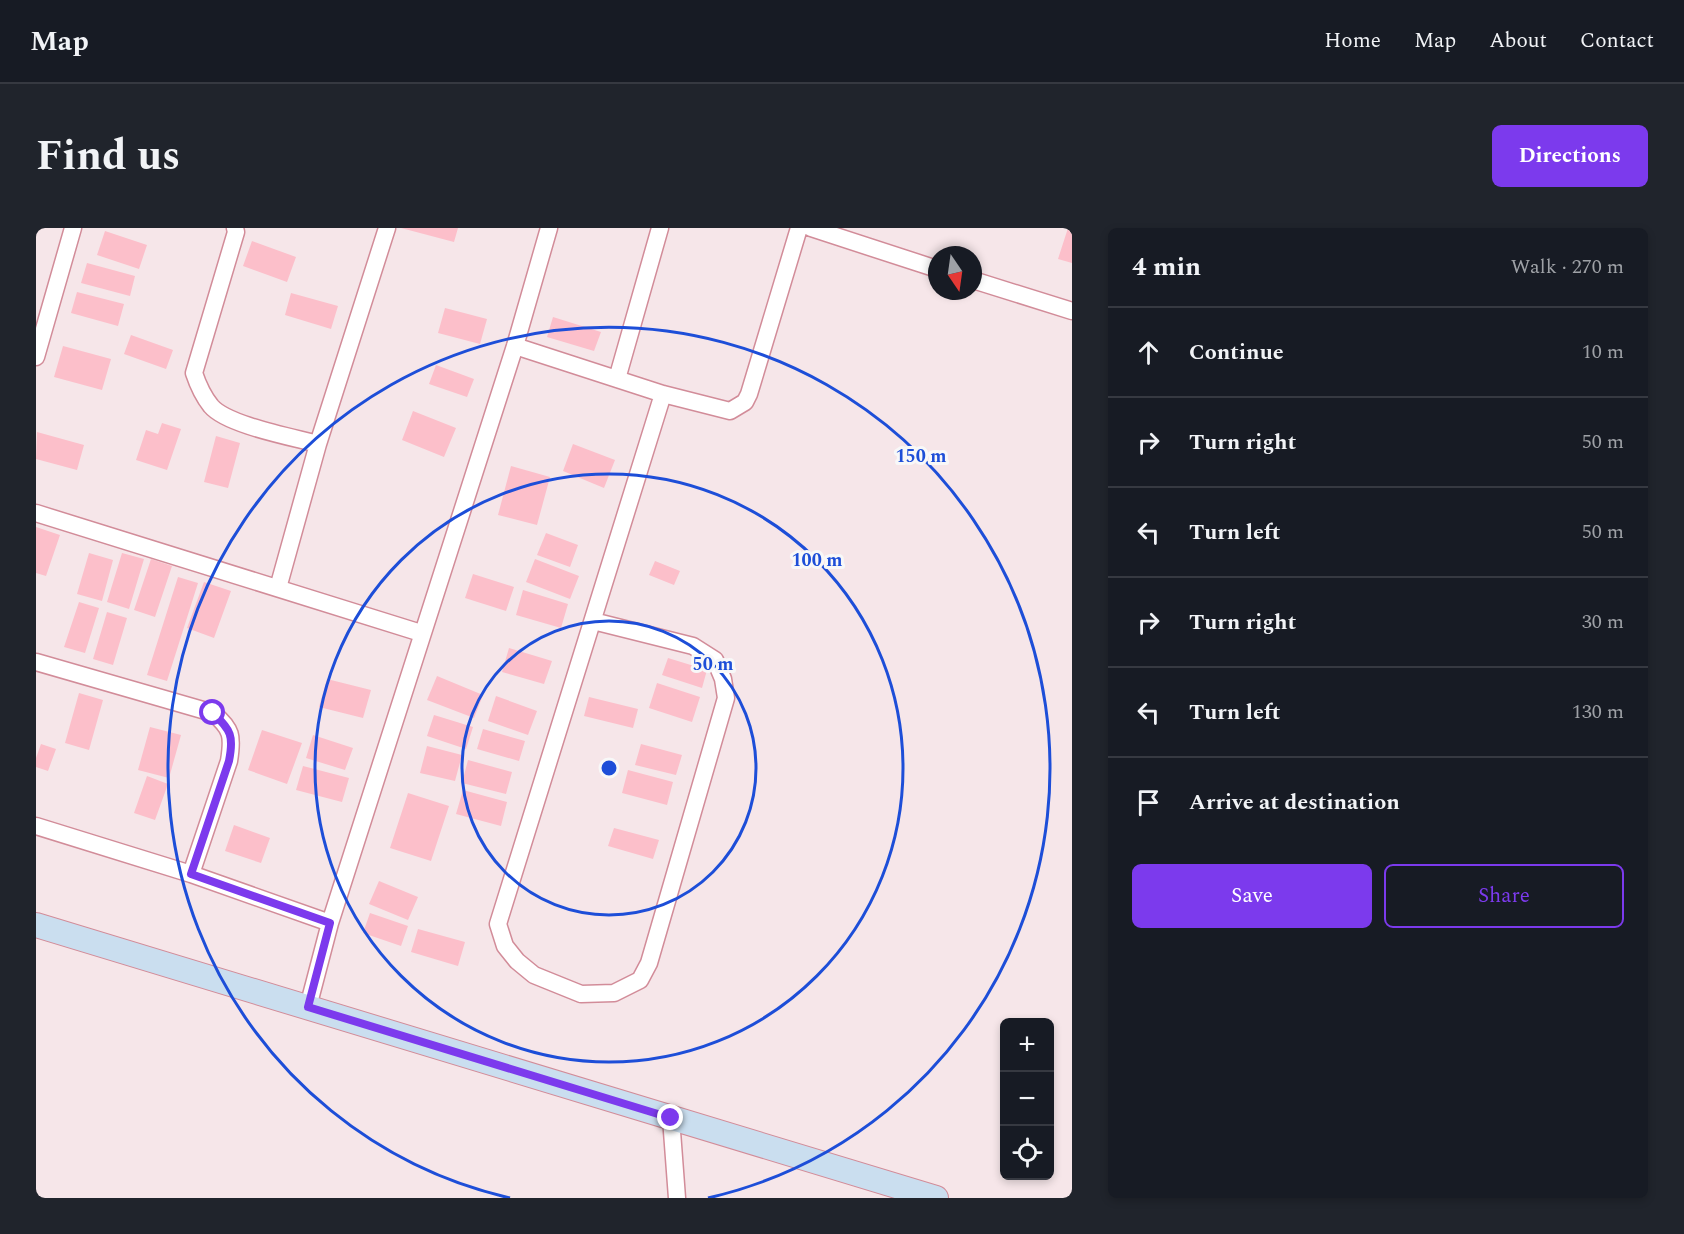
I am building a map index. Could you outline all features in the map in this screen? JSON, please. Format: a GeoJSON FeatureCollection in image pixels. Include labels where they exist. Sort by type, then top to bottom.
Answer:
{"type":"FeatureCollection","features":[{"type":"Feature","properties":{"kind":"main road"},"geometry":{"type":"LineString","coordinates":[[36,925],[936,1198]]}},
{"type":"Feature","properties":{"kind":"street"},"geometry":{"type":"LineString","coordinates":[[36,357],[73,228]]}},
{"type":"Feature","properties":{"kind":"street"},"geometry":{"type":"LineString","coordinates":[[235,228],[194,373],[200,389],[212,408],[233,420],[318,444]]}},
{"type":"Feature","properties":{"kind":"street"},"geometry":{"type":"LineString","coordinates":[[278,588],[318,444],[387,228]]}},
{"type":"Feature","properties":{"kind":"street"},"geometry":{"type":"LineString","coordinates":[[308,1007],[330,923],[421,633],[515,346],[549,228]]}},
{"type":"Feature","properties":{"kind":"street"},"geometry":{"type":"LineString","coordinates":[[617,379],[660,228]]}},
{"type":"Feature","properties":{"kind":"street"},"geometry":{"type":"LineString","coordinates":[[515,346],[663,394],[730,411],[746,402],[799,228]]}},
{"type":"Feature","properties":{"kind":"street"},"geometry":{"type":"LineString","coordinates":[[811,228],[928,265]]}},
{"type":"Feature","properties":{"kind":"street"},"geometry":{"type":"LineString","coordinates":[[982,283],[1072,311]]}},
{"type":"Feature","properties":{"kind":"street"},"geometry":{"type":"LineString","coordinates":[[593,621],[693,646],[715,660],[723,679],[726,698],[648,963],[640,980],[614,993],[581,994],[534,975],[517,961],[505,946],[498,924],[663,394]]}},
{"type":"Feature","properties":{"kind":"street"},"geometry":{"type":"LineString","coordinates":[[36,513],[421,633]]}},
{"type":"Feature","properties":{"kind":"street"},"geometry":{"type":"LineString","coordinates":[[36,662],[213,713],[227,726],[232,742],[229,761],[191,874]]}},
{"type":"Feature","properties":{"kind":"street"},"geometry":{"type":"LineString","coordinates":[[36,826],[191,874],[330,923]]}},
{"type":"Feature","properties":{"kind":"street"},"geometry":{"type":"LineString","coordinates":[[671,1118],[676,1198]]}},
{"type":"Feature","properties":{"kind":"building"},"geometry":{"type":"Polygon","coordinates":[[[401,228],[458,228],[454,242],[401,228]]]}},
{"type":"Feature","properties":{"kind":"building"},"geometry":{"type":"Polygon","coordinates":[[[1068,228],[1072,228],[1072,263],[1058,259],[1068,228]]]}},
{"type":"Feature","properties":{"kind":"building"},"geometry":{"type":"Polygon","coordinates":[[[105,231],[147,245],[139,269],[97,255],[105,231]]]}},
{"type":"Feature","properties":{"kind":"building"},"geometry":{"type":"Polygon","coordinates":[[[252,241],[296,257],[287,282],[243,266],[252,241]]]}},
{"type":"Feature","properties":{"kind":"building"},"geometry":{"type":"Polygon","coordinates":[[[87,263],[135,276],[130,296],[81,283],[87,263]]]}},
{"type":"Feature","properties":{"kind":"building"},"geometry":{"type":"Polygon","coordinates":[[[77,292],[124,304],[118,326],[71,313],[77,292]]]}},
{"type":"Feature","properties":{"kind":"building"},"geometry":{"type":"Polygon","coordinates":[[[291,293],[338,306],[331,329],[285,315],[291,293]]]}},
{"type":"Feature","properties":{"kind":"building"},"geometry":{"type":"Polygon","coordinates":[[[445,308],[487,319],[480,344],[438,333],[445,308]]]}},
{"type":"Feature","properties":{"kind":"building"},"geometry":{"type":"Polygon","coordinates":[[[553,317],[601,332],[594,351],[547,337],[553,317]]]}},
{"type":"Feature","properties":{"kind":"building"},"geometry":{"type":"Polygon","coordinates":[[[131,335],[173,350],[166,369],[124,354],[131,335]]]}},
{"type":"Feature","properties":{"kind":"building"},"geometry":{"type":"Polygon","coordinates":[[[63,346],[111,359],[102,390],[54,377],[63,346]]]}},
{"type":"Feature","properties":{"kind":"building"},"geometry":{"type":"Polygon","coordinates":[[[436,365],[474,379],[467,397],[429,384],[436,365]]]}},
{"type":"Feature","properties":{"kind":"building"},"geometry":{"type":"Polygon","coordinates":[[[413,411],[456,428],[444,457],[402,440],[413,411]]]}},
{"type":"Feature","properties":{"kind":"building"},"geometry":{"type":"Polygon","coordinates":[[[162,423],[181,429],[167,470],[136,460],[146,430],[158,434],[162,423]]]}},
{"type":"Feature","properties":{"kind":"building"},"geometry":{"type":"Polygon","coordinates":[[[37,432],[84,445],[77,470],[36,459],[37,432]]]}},
{"type":"Feature","properties":{"kind":"building"},"geometry":{"type":"Polygon","coordinates":[[[216,436],[240,443],[228,488],[204,482],[216,436]]]}},
{"type":"Feature","properties":{"kind":"building"},"geometry":{"type":"Polygon","coordinates":[[[573,444],[615,460],[604,488],[563,471],[573,444]]]}},
{"type":"Feature","properties":{"kind":"building"},"geometry":{"type":"Polygon","coordinates":[[[511,466],[550,477],[537,525],[498,515],[511,466]]]}},
{"type":"Feature","properties":{"kind":"building"},"geometry":{"type":"Polygon","coordinates":[[[36,527],[60,535],[46,576],[36,573],[36,527]]]}},
{"type":"Feature","properties":{"kind":"building"},"geometry":{"type":"Polygon","coordinates":[[[546,533],[578,545],[570,567],[537,555],[546,533]]]}},
{"type":"Feature","properties":{"kind":"building"},"geometry":{"type":"Polygon","coordinates":[[[89,553],[113,560],[102,601],[77,594],[89,553]]]}},
{"type":"Feature","properties":{"kind":"building"},"geometry":{"type":"Polygon","coordinates":[[[122,553],[144,559],[129,609],[107,602],[122,553]]]}},
{"type":"Feature","properties":{"kind":"building"},"geometry":{"type":"Polygon","coordinates":[[[151,559],[172,566],[155,617],[134,610],[151,559]]]}},
{"type":"Feature","properties":{"kind":"building"},"geometry":{"type":"Polygon","coordinates":[[[535,559],[579,576],[570,599],[526,582],[535,559]]]}},
{"type":"Feature","properties":{"kind":"building"},"geometry":{"type":"Polygon","coordinates":[[[655,561],[680,571],[674,585],[649,575],[655,561]]]}},
{"type":"Feature","properties":{"kind":"building"},"geometry":{"type":"Polygon","coordinates":[[[473,574],[514,587],[506,611],[465,598],[473,574]]]}},
{"type":"Feature","properties":{"kind":"building"},"geometry":{"type":"Polygon","coordinates":[[[178,577],[198,583],[167,681],[147,675],[178,577]]]}},
{"type":"Feature","properties":{"kind":"building"},"geometry":{"type":"Polygon","coordinates":[[[204,582],[231,591],[214,638],[187,628],[204,582]]]}},
{"type":"Feature","properties":{"kind":"building"},"geometry":{"type":"Polygon","coordinates":[[[523,590],[568,604],[561,628],[516,615],[523,590]]]}},
{"type":"Feature","properties":{"kind":"building"},"geometry":{"type":"Polygon","coordinates":[[[79,602],[99,608],[85,653],[64,647],[79,602]]]}},
{"type":"Feature","properties":{"kind":"building"},"geometry":{"type":"Polygon","coordinates":[[[107,612],[127,618],[113,665],[93,659],[107,612]]]}},
{"type":"Feature","properties":{"kind":"building"},"geometry":{"type":"Polygon","coordinates":[[[509,648],[552,661],[544,684],[502,672],[509,648]]]}},
{"type":"Feature","properties":{"kind":"building"},"geometry":{"type":"Polygon","coordinates":[[[668,658],[707,670],[702,688],[662,675],[668,658]]]}},
{"type":"Feature","properties":{"kind":"building"},"geometry":{"type":"Polygon","coordinates":[[[437,676],[483,695],[474,718],[427,700],[437,676]]]}},
{"type":"Feature","properties":{"kind":"building"},"geometry":{"type":"Polygon","coordinates":[[[327,679],[371,690],[363,718],[319,707],[327,679]]]}},
{"type":"Feature","properties":{"kind":"building"},"geometry":{"type":"Polygon","coordinates":[[[657,683],[700,697],[692,722],[649,708],[657,683]]]}},
{"type":"Feature","properties":{"kind":"building"},"geometry":{"type":"Polygon","coordinates":[[[79,693],[103,700],[89,750],[65,743],[79,693]]]}},
{"type":"Feature","properties":{"kind":"building"},"geometry":{"type":"Polygon","coordinates":[[[496,696],[537,711],[528,735],[488,721],[496,696]]]}},
{"type":"Feature","properties":{"kind":"building"},"geometry":{"type":"Polygon","coordinates":[[[589,697],[638,709],[633,728],[584,716],[589,697]]]}},
{"type":"Feature","properties":{"kind":"building"},"geometry":{"type":"Polygon","coordinates":[[[434,715],[473,727],[466,749],[427,736],[434,715]]]}},
{"type":"Feature","properties":{"kind":"building"},"geometry":{"type":"Polygon","coordinates":[[[150,727],[181,735],[169,778],[138,770],[150,727]]]}},
{"type":"Feature","properties":{"kind":"building"},"geometry":{"type":"Polygon","coordinates":[[[483,729],[525,741],[519,761],[477,749],[483,729]]]}},
{"type":"Feature","properties":{"kind":"building"},"geometry":{"type":"Polygon","coordinates":[[[262,730],[302,743],[287,784],[248,770],[262,730]]]}},
{"type":"Feature","properties":{"kind":"building"},"geometry":{"type":"Polygon","coordinates":[[[313,735],[353,748],[345,770],[306,758],[313,735]]]}},
{"type":"Feature","properties":{"kind":"building"},"geometry":{"type":"Polygon","coordinates":[[[41,744],[56,749],[48,771],[36,767],[36,758],[41,744]]]}},
{"type":"Feature","properties":{"kind":"building"},"geometry":{"type":"Polygon","coordinates":[[[641,744],[682,755],[676,775],[635,765],[641,744]]]}},
{"type":"Feature","properties":{"kind":"building"},"geometry":{"type":"Polygon","coordinates":[[[427,746],[462,755],[455,781],[420,773],[427,746]]]}},
{"type":"Feature","properties":{"kind":"building"},"geometry":{"type":"Polygon","coordinates":[[[468,760],[512,772],[506,794],[462,783],[468,760]]]}},
{"type":"Feature","properties":{"kind":"building"},"geometry":{"type":"Polygon","coordinates":[[[303,766],[349,778],[342,802],[296,790],[303,766]]]}},
{"type":"Feature","properties":{"kind":"building"},"geometry":{"type":"Polygon","coordinates":[[[628,770],[673,782],[667,805],[622,793],[628,770]]]}},
{"type":"Feature","properties":{"kind":"building"},"geometry":{"type":"Polygon","coordinates":[[[147,776],[168,784],[155,820],[134,813],[147,776]]]}},
{"type":"Feature","properties":{"kind":"building"},"geometry":{"type":"Polygon","coordinates":[[[463,790],[507,802],[501,826],[456,814],[463,790]]]}},
{"type":"Feature","properties":{"kind":"building"},"geometry":{"type":"Polygon","coordinates":[[[408,793],[449,806],[431,861],[390,848],[408,793]]]}},
{"type":"Feature","properties":{"kind":"building"},"geometry":{"type":"Polygon","coordinates":[[[234,825],[270,838],[261,863],[225,851],[234,825]]]}},
{"type":"Feature","properties":{"kind":"building"},"geometry":{"type":"Polygon","coordinates":[[[614,828],[659,840],[653,859],[608,846],[614,828]]]}},
{"type":"Feature","properties":{"kind":"building"},"geometry":{"type":"Polygon","coordinates":[[[379,881],[418,897],[408,920],[369,904],[379,881]]]}},
{"type":"Feature","properties":{"kind":"building"},"geometry":{"type":"Polygon","coordinates":[[[370,913],[408,926],[401,946],[363,933],[370,913]]]}},
{"type":"Feature","properties":{"kind":"building"},"geometry":{"type":"Polygon","coordinates":[[[418,929],[465,942],[458,966],[411,952],[418,929]]]}},
{"type":"Feature","properties":{"kind":"route"},"geometry":{"type":"LineString","coordinates":[[213,713],[227,726],[232,742],[229,761],[191,874],[330,923],[308,1007],[671,1118]]}}]}
